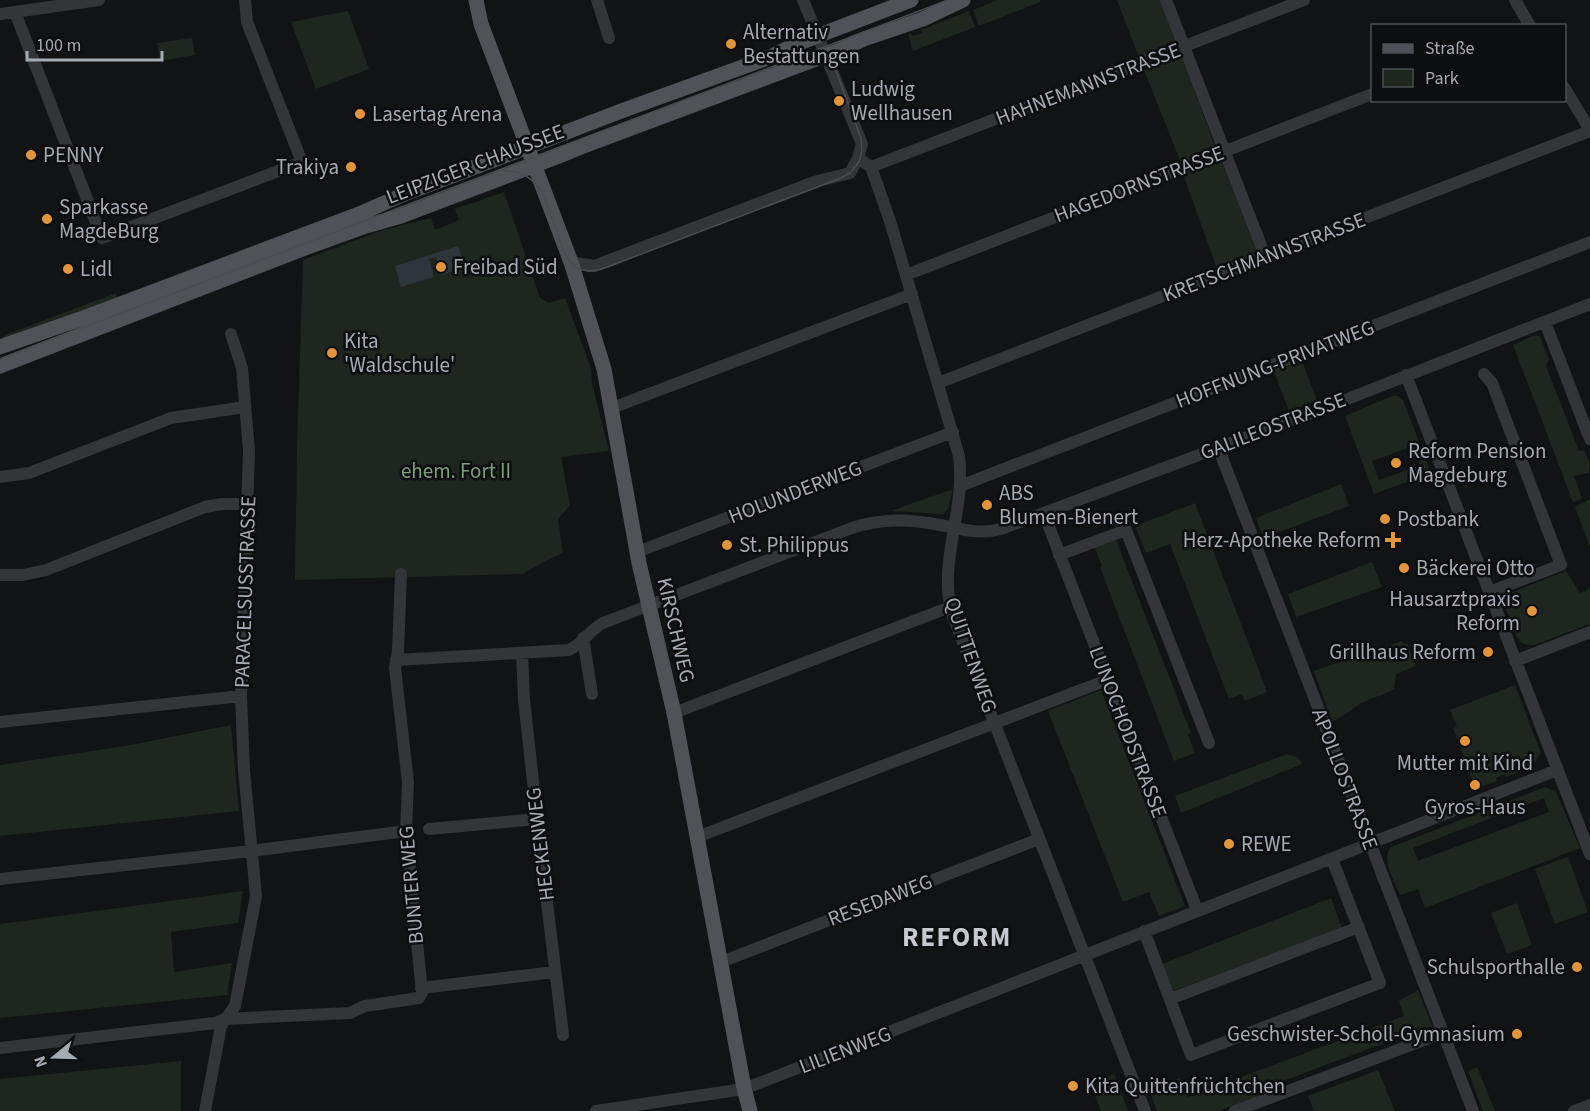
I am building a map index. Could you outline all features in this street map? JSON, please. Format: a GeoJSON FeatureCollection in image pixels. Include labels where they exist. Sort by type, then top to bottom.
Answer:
{"type":"FeatureCollection","features":[{"type":"Feature","properties":{"kind":"main road"},"geometry":{"type":"LineString","coordinates":[[466,0],[481,24]]}},
{"type":"Feature","properties":{"kind":"main road"},"geometry":{"type":"LineString","coordinates":[[476,0],[481,24]]}},
{"type":"Feature","properties":{"kind":"main road","name":"LEIPZIGER CHAUSSEE"},"geometry":{"type":"LineString","coordinates":[[0,347],[359,214],[526,147],[770,57],[910,0]]}},
{"type":"Feature","properties":{"kind":"main road","name":"LEIPZIGER CHAUSSEE"},"geometry":{"type":"LineString","coordinates":[[0,366],[366,226],[401,216],[922,19],[963,0]]}},
{"type":"Feature","properties":{"kind":"main road","name":"KIRSCHWEG"},"geometry":{"type":"LineString","coordinates":[[481,24],[571,262],[598,348],[612,408],[637,552],[674,713],[750,1111]]}},
{"type":"Feature","properties":{"kind":"street"},"geometry":{"type":"LineString","coordinates":[[0,14],[99,0]]}},
{"type":"Feature","properties":{"kind":"street"},"geometry":{"type":"LineString","coordinates":[[15,12],[102,238],[302,162],[248,22],[245,0]]}},
{"type":"Feature","properties":{"kind":"street"},"geometry":{"type":"LineString","coordinates":[[597,0],[609,38]]}},
{"type":"Feature","properties":{"kind":"street"},"geometry":{"type":"LineString","coordinates":[[571,262],[594,266],[814,182],[850,173],[862,144],[803,0]]}},
{"type":"Feature","properties":{"kind":"street"},"geometry":{"type":"LineString","coordinates":[[1166,0],[1265,256]]}},
{"type":"Feature","properties":{"kind":"street","name":"HAHNEMANNSTRASSE"},"geometry":{"type":"LineString","coordinates":[[871,167],[1304,0]]}},
{"type":"Feature","properties":{"kind":"street"},"geometry":{"type":"LineString","coordinates":[[1515,0],[1529,24]]}},
{"type":"Feature","properties":{"kind":"street"},"geometry":{"type":"LineString","coordinates":[[1566,90],[1590,130]]}},
{"type":"Feature","properties":{"kind":"street","name":"HAGEDORNSTRASSE"},"geometry":{"type":"LineString","coordinates":[[906,274],[1371,94]]}},
{"type":"Feature","properties":{"kind":"street","name":"KRETSCHMANNSTRASSE"},"geometry":{"type":"LineString","coordinates":[[938,382],[1590,130]]}},
{"type":"Feature","properties":{"kind":"street"},"geometry":{"type":"LineString","coordinates":[[858,158],[871,167]]}},
{"type":"Feature","properties":{"kind":"street","name":"QUITTENWEG"},"geometry":{"type":"LineString","coordinates":[[871,167],[906,274],[959,456],[960,486],[947,569],[950,607],[1145,1111]]}},
{"type":"Feature","properties":{"kind":"street","name":"HOFFNUNG-PRIVATWEG"},"geometry":{"type":"LineString","coordinates":[[960,486],[1590,242]]}},
{"type":"Feature","properties":{"kind":"street"},"geometry":{"type":"LineString","coordinates":[[612,408],[912,294]]}},
{"type":"Feature","properties":{"kind":"street","name":"GALILEOSTRASSE"},"geometry":{"type":"LineString","coordinates":[[954,528],[976,532],[995,531],[1044,514],[1590,304]]}},
{"type":"Feature","properties":{"kind":"street"},"geometry":{"type":"LineString","coordinates":[[1545,322],[1590,439]]}},
{"type":"Feature","properties":{"kind":"street","name":"PARACELSUSSTRASSE"},"geometry":{"type":"LineString","coordinates":[[205,1111],[219,1033],[225,1019],[235,1006],[256,898],[244,770],[242,696],[249,459],[242,369],[231,334]]}},
{"type":"Feature","properties":{"kind":"street"},"geometry":{"type":"LineString","coordinates":[[1484,374],[1492,383],[1561,565],[1489,592]]}},
{"type":"Feature","properties":{"kind":"street"},"geometry":{"type":"LineString","coordinates":[[1407,375],[1590,854]]}},
{"type":"Feature","properties":{"kind":"street"},"geometry":{"type":"LineString","coordinates":[[0,477],[29,473],[177,416],[245,407]]}},
{"type":"Feature","properties":{"kind":"street","name":"HOLUNDERWEG"},"geometry":{"type":"LineString","coordinates":[[637,552],[953,432]]}},
{"type":"Feature","properties":{"kind":"street","name":"APOLLOSTRASSE"},"geometry":{"type":"LineString","coordinates":[[1218,447],[1473,1111]]}},
{"type":"Feature","properties":{"kind":"street"},"geometry":{"type":"LineString","coordinates":[[0,574],[23,574],[46,570],[205,507],[222,504],[248,504]]}},
{"type":"Feature","properties":{"kind":"street","name":"LUNOCHODSTRASSE"},"geometry":{"type":"LineString","coordinates":[[1044,514],[1197,910]]}},
{"type":"Feature","properties":{"kind":"street"},"geometry":{"type":"LineString","coordinates":[[396,660],[568,650],[576,647],[599,625],[869,522],[901,519],[954,528]]}},
{"type":"Feature","properties":{"kind":"street"},"geometry":{"type":"LineString","coordinates":[[1059,555],[1126,530],[1209,743]]}},
{"type":"Feature","properties":{"kind":"street","name":"BUNTER WEG"},"geometry":{"type":"LineString","coordinates":[[401,574],[395,668],[408,782],[406,831],[421,988]]}},
{"type":"Feature","properties":{"kind":"street"},"geometry":{"type":"LineString","coordinates":[[674,713],[950,607]]}},
{"type":"Feature","properties":{"kind":"street"},"geometry":{"type":"LineString","coordinates":[[1515,661],[1588,637]]}},
{"type":"Feature","properties":{"kind":"street"},"geometry":{"type":"LineString","coordinates":[[583,638],[592,693]]}},
{"type":"Feature","properties":{"kind":"street","name":"HECKENWEG"},"geometry":{"type":"LineString","coordinates":[[522,653],[524,699],[563,1035]]}},
{"type":"Feature","properties":{"kind":"street"},"geometry":{"type":"LineString","coordinates":[[697,837],[1107,680]]}},
{"type":"Feature","properties":{"kind":"street"},"geometry":{"type":"LineString","coordinates":[[0,722],[242,696]]}},
{"type":"Feature","properties":{"kind":"street","name":"LILIENWEG"},"geometry":{"type":"LineString","coordinates":[[596,1111],[654,1106],[744,1088],[1557,771]]}},
{"type":"Feature","properties":{"kind":"street"},"geometry":{"type":"LineString","coordinates":[[429,829],[537,819]]}},
{"type":"Feature","properties":{"kind":"street"},"geometry":{"type":"LineString","coordinates":[[0,879],[406,831]]}},
{"type":"Feature","properties":{"kind":"street","name":"RESEDAWEG"},"geometry":{"type":"LineString","coordinates":[[721,962],[1039,839]]}},
{"type":"Feature","properties":{"kind":"street"},"geometry":{"type":"LineString","coordinates":[[1144,931],[1191,1055],[1380,983],[1332,859]]}},
{"type":"Feature","properties":{"kind":"street"},"geometry":{"type":"LineString","coordinates":[[1170,999],[1359,927]]}},
{"type":"Feature","properties":{"kind":"street"},"geometry":{"type":"LineString","coordinates":[[0,1048],[215,1023],[225,1019],[350,1013],[372,1005],[417,1000],[421,995],[421,988],[555,972]]}},
{"type":"Feature","properties":{"kind":"street"},"geometry":{"type":"LineString","coordinates":[[1235,1111],[1443,1034]]}},
{"type":"Feature","properties":{"kind":"street"},"geometry":{"type":"LineString","coordinates":[[1574,1111],[1590,1105]]}},
{"type":"Feature","properties":{"kind":"green space"},"geometry":{"type":"Polygon","coordinates":[[[998,0],[1040,0],[1040,2],[979,26],[973,10],[998,0]]]}},
{"type":"Feature","properties":{"kind":"green space"},"geometry":{"type":"Polygon","coordinates":[[[1117,0],[1160,0],[1175,40],[1173,45],[1139,58],[1117,0]]]}},
{"type":"Feature","properties":{"kind":"green space"},"geometry":{"type":"Polygon","coordinates":[[[348,11],[369,69],[316,89],[291,22],[348,11]]]}},
{"type":"Feature","properties":{"kind":"green space"},"geometry":{"type":"Polygon","coordinates":[[[969,11],[975,27],[913,51],[908,35],[922,33],[921,30],[969,11]]]}},
{"type":"Feature","properties":{"kind":"green space"},"geometry":{"type":"Polygon","coordinates":[[[192,38],[195,55],[160,61],[157,43],[192,38]]]}},
{"type":"Feature","properties":{"kind":"green space"},"geometry":{"type":"Polygon","coordinates":[[[1178,56],[1182,58],[1215,146],[1212,151],[1181,163],[1144,70],[1178,56]]]}},
{"type":"Feature","properties":{"kind":"green space"},"geometry":{"type":"Polygon","coordinates":[[[1217,160],[1222,162],[1256,250],[1255,255],[1217,269],[1182,171],[1217,160]]]}},
{"type":"Feature","properties":{"kind":"green space","name":"ehem. Fort II"},"geometry":{"type":"Polygon","coordinates":[[[504,192],[540,298],[549,303],[565,298],[591,368],[592,383],[609,451],[561,457],[570,505],[558,519],[563,553],[523,574],[295,580],[303,260],[383,230],[431,218],[435,230],[459,220],[455,209],[504,192]]]}},
{"type":"Feature","properties":{"kind":"green space"},"geometry":{"type":"Polygon","coordinates":[[[116,293],[118,299],[1,340],[5,335],[116,293]]]}},
{"type":"Feature","properties":{"kind":"green space"},"geometry":{"type":"Polygon","coordinates":[[[1533,336],[1540,336],[1549,360],[1546,366],[1579,451],[1584,450],[1590,463],[1589,473],[1574,476],[1582,499],[1573,502],[1513,345],[1533,336]]]}},
{"type":"Feature","properties":{"kind":"green space"},"geometry":{"type":"Polygon","coordinates":[[[1299,359],[1302,361],[1317,400],[1289,411],[1273,369],[1299,359]]]}},
{"type":"Feature","properties":{"kind":"green space"},"geometry":{"type":"Polygon","coordinates":[[[1392,396],[1398,396],[1403,400],[1431,473],[1374,494],[1345,416],[1392,396]],[[1413,446],[1372,461],[1379,480],[1420,465],[1413,446]]]}},
{"type":"Feature","properties":{"kind":"green space"},"geometry":{"type":"Polygon","coordinates":[[[1341,484],[1349,506],[1263,538],[1256,518],[1341,484]]]}},
{"type":"Feature","properties":{"kind":"green space"},"geometry":{"type":"Polygon","coordinates":[[[953,489],[948,509],[943,514],[891,511],[953,489]]]}},
{"type":"Feature","properties":{"kind":"green space"},"geometry":{"type":"Polygon","coordinates":[[[1590,499],[1590,547],[1575,507],[1590,499]]]}},
{"type":"Feature","properties":{"kind":"green space"},"geometry":{"type":"Polygon","coordinates":[[[1195,503],[1267,692],[1245,701],[1242,694],[1229,699],[1170,544],[1146,553],[1135,526],[1195,503]]]}},
{"type":"Feature","properties":{"kind":"green space"},"geometry":{"type":"Polygon","coordinates":[[[1116,540],[1191,733],[1188,735],[1195,753],[1174,761],[1100,567],[1102,566],[1095,548],[1116,540]]]}},
{"type":"Feature","properties":{"kind":"green space"},"geometry":{"type":"Polygon","coordinates":[[[1372,562],[1382,587],[1296,617],[1288,594],[1372,562]]]}},
{"type":"Feature","properties":{"kind":"green space"},"geometry":{"type":"Polygon","coordinates":[[[1566,571],[1580,593],[1590,588],[1590,624],[1534,645],[1526,645],[1519,641],[1503,601],[1505,595],[1566,571]]]}},
{"type":"Feature","properties":{"kind":"green space"},"geometry":{"type":"Polygon","coordinates":[[[1402,641],[1404,644],[1407,643],[1416,666],[1396,674],[1394,689],[1361,703],[1332,722],[1314,671],[1402,641]]]}},
{"type":"Feature","properties":{"kind":"green space"},"geometry":{"type":"Polygon","coordinates":[[[1515,685],[1541,753],[1531,767],[1506,777],[1505,774],[1496,778],[1497,781],[1476,789],[1453,728],[1457,726],[1450,710],[1515,685]]]}},
{"type":"Feature","properties":{"kind":"green space"},"geometry":{"type":"Polygon","coordinates":[[[1101,690],[1185,906],[1159,916],[1149,892],[1123,902],[1048,711],[1101,690]]]}},
{"type":"Feature","properties":{"kind":"green space"},"geometry":{"type":"Polygon","coordinates":[[[231,725],[239,811],[0,836],[0,765],[131,745],[231,725]]]}},
{"type":"Feature","properties":{"kind":"green space"},"geometry":{"type":"Polygon","coordinates":[[[1287,754],[1299,758],[1302,764],[1181,813],[1175,796],[1287,754]]]}},
{"type":"Feature","properties":{"kind":"green space"},"geometry":{"type":"Polygon","coordinates":[[[1545,787],[1556,792],[1580,848],[1425,908],[1418,889],[1400,895],[1388,864],[1388,852],[1391,847],[1545,787]],[[1544,798],[1413,848],[1418,861],[1549,812],[1544,798]]]}},
{"type":"Feature","properties":{"kind":"green space"},"geometry":{"type":"Polygon","coordinates":[[[1568,857],[1588,912],[1555,924],[1535,869],[1568,857]]]}},
{"type":"Feature","properties":{"kind":"green space"},"geometry":{"type":"Polygon","coordinates":[[[243,891],[238,923],[171,932],[174,972],[232,963],[227,995],[0,1018],[0,924],[243,891]]]}},
{"type":"Feature","properties":{"kind":"green space"},"geometry":{"type":"Polygon","coordinates":[[[1331,898],[1342,928],[1173,991],[1162,964],[1331,898]]]}},
{"type":"Feature","properties":{"kind":"green space"},"geometry":{"type":"Polygon","coordinates":[[[1517,903],[1532,945],[1507,954],[1491,913],[1517,903]]]}},
{"type":"Feature","properties":{"kind":"green space"},"geometry":{"type":"Polygon","coordinates":[[[1418,990],[1432,1026],[1428,1032],[1413,1036],[1406,1031],[1400,1032],[1400,1037],[1262,1089],[1259,1096],[1218,1111],[1157,1111],[1149,1090],[1180,1078],[1188,1097],[1404,1016],[1399,1001],[1418,990]]]}},
{"type":"Feature","properties":{"kind":"green space"},"geometry":{"type":"Polygon","coordinates":[[[181,1061],[181,1111],[0,1111],[0,1079],[181,1061]]]}},
{"type":"Feature","properties":{"kind":"green space"},"geometry":{"type":"Polygon","coordinates":[[[1477,1067],[1495,1111],[1483,1111],[1468,1071],[1477,1067]]]}},
{"type":"Feature","properties":{"kind":"green space"},"geometry":{"type":"Polygon","coordinates":[[[1378,1070],[1395,1111],[1314,1111],[1308,1096],[1378,1070]]]}},
{"type":"Feature","properties":{"kind":"green space"},"geometry":{"type":"Polygon","coordinates":[[[1114,1074],[1128,1111],[1101,1111],[1090,1083],[1114,1074]]]}},
{"type":"Feature","properties":{"kind":"shaded area"},"geometry":{"type":"Polygon","coordinates":[[[458,246],[464,263],[462,268],[441,275],[436,257],[429,259],[434,277],[401,287],[395,266],[458,246]]]}},
{"type":"Feature","properties":{"kind":"tram line"},"geometry":{"type":"LineString","coordinates":[[0,359],[948,0]]}},
{"type":"Feature","properties":{"kind":"tram line"},"geometry":{"type":"LineString","coordinates":[[504,171],[523,175],[537,185],[546,201],[565,254],[574,266],[587,271],[605,268],[841,178],[850,173],[859,162],[862,151],[861,138],[836,71],[823,58],[808,54]]}},
{"type":"Feature","properties":{"kind":"place","name":"Alternativ Bestattungen"},"geometry":{"type":"Point","coordinates":[731,44]}},
{"type":"Feature","properties":{"kind":"place","name":"Ludwig Wellhausen"},"geometry":{"type":"Point","coordinates":[839,101]}},
{"type":"Feature","properties":{"kind":"place","name":"Lasertag Arena"},"geometry":{"type":"Point","coordinates":[360,114]}},
{"type":"Feature","properties":{"kind":"place","name":"PENNY"},"geometry":{"type":"Point","coordinates":[31,155]}},
{"type":"Feature","properties":{"kind":"place","name":"Trakiya"},"geometry":{"type":"Point","coordinates":[351,167]}},
{"type":"Feature","properties":{"kind":"place","name":"Sparkasse MagdeBurg"},"geometry":{"type":"Point","coordinates":[47,219]}},
{"type":"Feature","properties":{"kind":"place","name":"Freibad Süd"},"geometry":{"type":"Point","coordinates":[441,267]}},
{"type":"Feature","properties":{"kind":"place","name":"Lidl"},"geometry":{"type":"Point","coordinates":[68,269]}},
{"type":"Feature","properties":{"kind":"place","name":"Kita 'Waldschule'"},"geometry":{"type":"Point","coordinates":[332,353]}},
{"type":"Feature","properties":{"kind":"place","name":"Reform Pension Magdeburg"},"geometry":{"type":"Point","coordinates":[1396,463]}},
{"type":"Feature","properties":{"kind":"place","name":"ABS Blumen-Bienert"},"geometry":{"type":"Point","coordinates":[987,505]}},
{"type":"Feature","properties":{"kind":"place","name":"Postbank"},"geometry":{"type":"Point","coordinates":[1385,519]}},
{"type":"Feature","properties":{"kind":"place","name":"Herz-Apotheke Reform"},"geometry":{"type":"Point","coordinates":[1393,540]}},
{"type":"Feature","properties":{"kind":"place","name":"St. Philippus"},"geometry":{"type":"Point","coordinates":[727,545]}},
{"type":"Feature","properties":{"kind":"place","name":"Bäckerei Otto"},"geometry":{"type":"Point","coordinates":[1404,568]}},
{"type":"Feature","properties":{"kind":"place","name":"Hausarztpraxis Reform"},"geometry":{"type":"Point","coordinates":[1532,611]}},
{"type":"Feature","properties":{"kind":"place","name":"Grillhaus Reform"},"geometry":{"type":"Point","coordinates":[1488,652]}},
{"type":"Feature","properties":{"kind":"place","name":"Mutter mit Kind"},"geometry":{"type":"Point","coordinates":[1465,741]}},
{"type":"Feature","properties":{"kind":"place","name":"Gyros-Haus"},"geometry":{"type":"Point","coordinates":[1475,785]}},
{"type":"Feature","properties":{"kind":"place","name":"REWE"},"geometry":{"type":"Point","coordinates":[1229,844]}},
{"type":"Feature","properties":{"kind":"place","name":"Schulsporthalle"},"geometry":{"type":"Point","coordinates":[1577,967]}},
{"type":"Feature","properties":{"kind":"place","name":"Geschwister-Scholl-Gymnasium"},"geometry":{"type":"Point","coordinates":[1517,1034]}},
{"type":"Feature","properties":{"kind":"place","name":"Kita Quittenfrüchtchen"},"geometry":{"type":"Point","coordinates":[1073,1086]}},
{"type":"Feature","properties":{"kind":"district","name":"REFORM"},"geometry":{"type":"Point","coordinates":[957,937]}}]}
